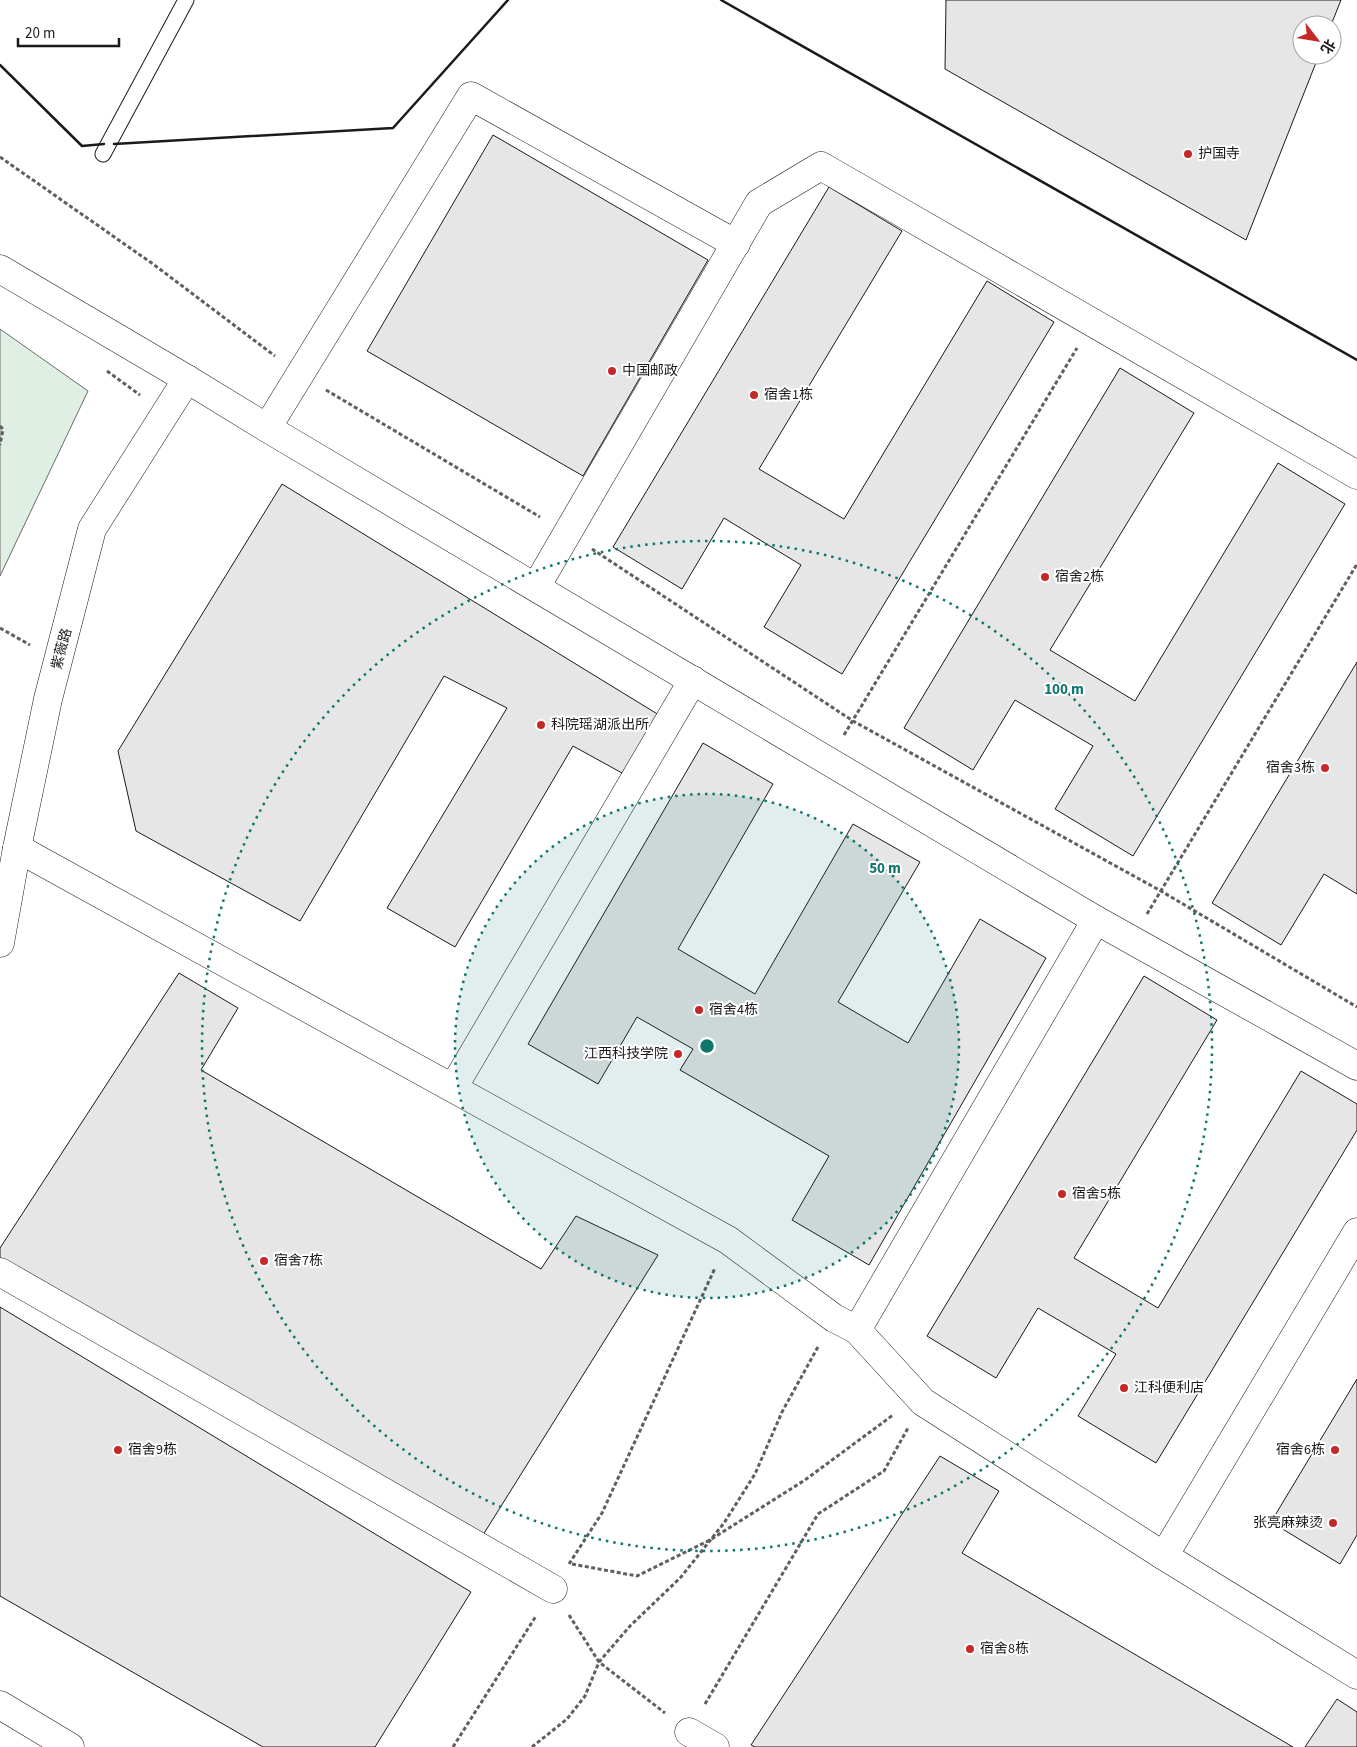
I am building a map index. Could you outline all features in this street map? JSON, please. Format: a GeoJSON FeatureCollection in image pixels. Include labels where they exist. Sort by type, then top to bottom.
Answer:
{"type":"FeatureCollection","features":[{"type":"Feature","properties":{"kind":"street"},"geometry":{"type":"LineString","coordinates":[[267,428],[471,96],[736,244]]}},
{"type":"Feature","properties":{"kind":"street"},"geometry":{"type":"LineString","coordinates":[[536,588],[759,203],[821,166],[1357,475]]}},
{"type":"Feature","properties":{"kind":"street"},"geometry":{"type":"LineString","coordinates":[[0,269],[1096,920],[1357,1066]]}},
{"type":"Feature","properties":{"kind":"street","name":"紫薇路"},"geometry":{"type":"LineString","coordinates":[[0,944],[17,848],[48,699],[92,530],[187,379]]}},
{"type":"Feature","properties":{"kind":"street"},"geometry":{"type":"LineString","coordinates":[[453,1088],[693,680]]}},
{"type":"Feature","properties":{"kind":"street"},"geometry":{"type":"LineString","coordinates":[[17,848],[728,1240],[846,1324],[923,1402],[1164,1556],[1357,1675]]}},
{"type":"Feature","properties":{"kind":"street"},"geometry":{"type":"LineString","coordinates":[[846,1324],[1096,920]]}},
{"type":"Feature","properties":{"kind":"street"},"geometry":{"type":"LineString","coordinates":[[1164,1556],[1357,1232]]}},
{"type":"Feature","properties":{"kind":"street"},"geometry":{"type":"LineString","coordinates":[[0,1272],[553,1589]]}},
{"type":"Feature","properties":{"kind":"street"},"geometry":{"type":"LineString","coordinates":[[0,1706],[70,1747]]}},
{"type":"Feature","properties":{"kind":"street"},"geometry":{"type":"LineString","coordinates":[[689,1732],[715,1747]]}},
{"type":"Feature","properties":{"kind":"lane"},"geometry":{"type":"LineString","coordinates":[[103,154],[186,0]]}},
{"type":"Feature","properties":{"kind":"path"},"geometry":{"type":"LineString","coordinates":[[0,157],[154,264],[300,374],[568,534],[853,720],[1161,891],[1357,1007]]}},
{"type":"Feature","properties":{"kind":"path"},"geometry":{"type":"LineString","coordinates":[[828,761],[1092,322]]}},
{"type":"Feature","properties":{"kind":"path"},"geometry":{"type":"LineString","coordinates":[[0,426],[2,428],[0,446]]}},
{"type":"Feature","properties":{"kind":"path"},"geometry":{"type":"LineString","coordinates":[[1131,940],[1357,564]]}},
{"type":"Feature","properties":{"kind":"path"},"geometry":{"type":"LineString","coordinates":[[453,1747],[602,1513],[728,1240]]}},
{"type":"Feature","properties":{"kind":"path"},"geometry":{"type":"LineString","coordinates":[[532,1747],[567,1719],[584,1696],[599,1662],[630,1626],[681,1577],[724,1523],[755,1474],[782,1412],[846,1324]]}},
{"type":"Feature","properties":{"kind":"path"},"geometry":{"type":"LineString","coordinates":[[570,1563],[637,1576],[710,1540],[805,1480],[894,1414],[923,1402]]}},
{"type":"Feature","properties":{"kind":"path"},"geometry":{"type":"LineString","coordinates":[[553,1589],[599,1662],[689,1732],[818,1514],[884,1471],[923,1402]]}},
{"type":"Feature","properties":{"kind":"green space"},"geometry":{"type":"Polygon","coordinates":[[[0,329],[88,391],[0,576],[0,329]]]}},
{"type":"Feature","properties":{"kind":"building","name":"护国寺"},"geometry":{"type":"Polygon","coordinates":[[[946,0],[1341,0],[1335,15],[1292,15],[1292,65],[1315,65],[1246,240],[945,69],[946,0]]]}},
{"type":"Feature","properties":{"kind":"building"},"geometry":{"type":"Polygon","coordinates":[[[493,135],[708,260],[583,476],[367,351],[493,135]]]}},
{"type":"Feature","properties":{"kind":"building","name":"宿舍1栋"},"geometry":{"type":"Polygon","coordinates":[[[829,187],[902,231],[759,469],[844,519],[987,281],[1054,322],[842,674],[764,627],[801,565],[724,518],[682,589],[613,547],[829,187]]]}},
{"type":"Feature","properties":{"kind":"building","name":"宿舍2栋"},"geometry":{"type":"Polygon","coordinates":[[[1120,368],[1194,413],[1050,650],[1135,701],[1278,463],[1345,504],[1133,856],[1055,809],[1093,746],[1015,700],[973,770],[904,728],[1120,368]]]}},
{"type":"Feature","properties":{"kind":"building"},"geometry":{"type":"Polygon","coordinates":[[[282,484],[659,715],[622,773],[573,746],[455,947],[387,908],[507,708],[444,676],[300,921],[136,831],[118,751],[282,484]]]}},
{"type":"Feature","properties":{"kind":"building","name":"宿舍3栋"},"geometry":{"type":"Polygon","coordinates":[[[1357,662],[1357,894],[1324,874],[1281,945],[1212,903],[1357,662]]]}},
{"type":"Feature","properties":{"kind":"building","name":"宿舍4栋"},"geometry":{"type":"Polygon","coordinates":[[[703,743],[773,784],[678,949],[755,994],[853,824],[920,862],[838,1002],[908,1043],[980,919],[1046,958],[869,1265],[792,1220],[829,1156],[680,1070],[693,1049],[637,1017],[598,1084],[528,1044],[703,743]]]}},
{"type":"Feature","properties":{"kind":"building","name":"宿舍7栋"},"geometry":{"type":"Polygon","coordinates":[[[179,973],[238,1008],[201,1070],[541,1269],[576,1216],[658,1255],[478,1543],[0,1267],[0,1248],[179,973]]]}},
{"type":"Feature","properties":{"kind":"building","name":"宿舍5栋"},"geometry":{"type":"Polygon","coordinates":[[[1144,976],[1217,1020],[1074,1258],[1158,1308],[1301,1071],[1357,1104],[1357,1130],[1156,1463],[1078,1416],[1116,1354],[1038,1308],[996,1378],[927,1336],[1144,976]]]}},
{"type":"Feature","properties":{"kind":"building","name":"宿舍9栋"},"geometry":{"type":"Polygon","coordinates":[[[0,1307],[471,1592],[375,1747],[263,1747],[0,1596],[0,1307]]]}},
{"type":"Feature","properties":{"kind":"building","name":"宿舍6栋"},"geometry":{"type":"Polygon","coordinates":[[[1357,1379],[1357,1535],[1340,1564],[1271,1522],[1357,1379]]]}},
{"type":"Feature","properties":{"kind":"building","name":"宿舍8栋"},"geometry":{"type":"Polygon","coordinates":[[[940,1456],[999,1491],[962,1553],[1293,1747],[755,1747],[751,1745],[940,1456]]]}},
{"type":"Feature","properties":{"kind":"building"},"geometry":{"type":"Polygon","coordinates":[[[1337,1699],[1357,1712],[1357,1747],[1305,1747],[1337,1699]]]}},
{"type":"Feature","properties":{"kind":"wall"},"geometry":{"type":"LineString","coordinates":[[114,144],[393,128],[508,0]]}},
{"type":"Feature","properties":{"kind":"wall"},"geometry":{"type":"LineString","coordinates":[[721,0],[1357,360]]}},
{"type":"Feature","properties":{"kind":"wall"},"geometry":{"type":"LineString","coordinates":[[0,65],[82,146],[104,144]]}},
{"type":"Feature","properties":{"kind":"place","name":"护国寺"},"geometry":{"type":"Point","coordinates":[1188,154]}},
{"type":"Feature","properties":{"kind":"place","name":"中国邮政"},"geometry":{"type":"Point","coordinates":[612,371]}},
{"type":"Feature","properties":{"kind":"place","name":"宿舍1栋"},"geometry":{"type":"Point","coordinates":[754,395]}},
{"type":"Feature","properties":{"kind":"place","name":"宿舍2栋"},"geometry":{"type":"Point","coordinates":[1045,577]}},
{"type":"Feature","properties":{"kind":"place","name":"科院瑶湖派出所"},"geometry":{"type":"Point","coordinates":[541,725]}},
{"type":"Feature","properties":{"kind":"place","name":"宿舍3栋"},"geometry":{"type":"Point","coordinates":[1325,768]}},
{"type":"Feature","properties":{"kind":"place","name":"宿舍4栋"},"geometry":{"type":"Point","coordinates":[699,1010]}},
{"type":"Feature","properties":{"kind":"place","name":"江西科技学院"},"geometry":{"type":"Point","coordinates":[678,1054]}},
{"type":"Feature","properties":{"kind":"place","name":"宿舍5栋"},"geometry":{"type":"Point","coordinates":[1062,1194]}},
{"type":"Feature","properties":{"kind":"place","name":"宿舍7栋"},"geometry":{"type":"Point","coordinates":[264,1261]}},
{"type":"Feature","properties":{"kind":"place","name":"江科便利店"},"geometry":{"type":"Point","coordinates":[1124,1388]}},
{"type":"Feature","properties":{"kind":"place","name":"宿舍9栋"},"geometry":{"type":"Point","coordinates":[118,1450]}},
{"type":"Feature","properties":{"kind":"place","name":"宿舍6栋"},"geometry":{"type":"Point","coordinates":[1335,1450]}},
{"type":"Feature","properties":{"kind":"place","name":"张亮麻辣烫"},"geometry":{"type":"Point","coordinates":[1333,1523]}},
{"type":"Feature","properties":{"kind":"place","name":"宿舍8栋"},"geometry":{"type":"Point","coordinates":[970,1649]}}]}
